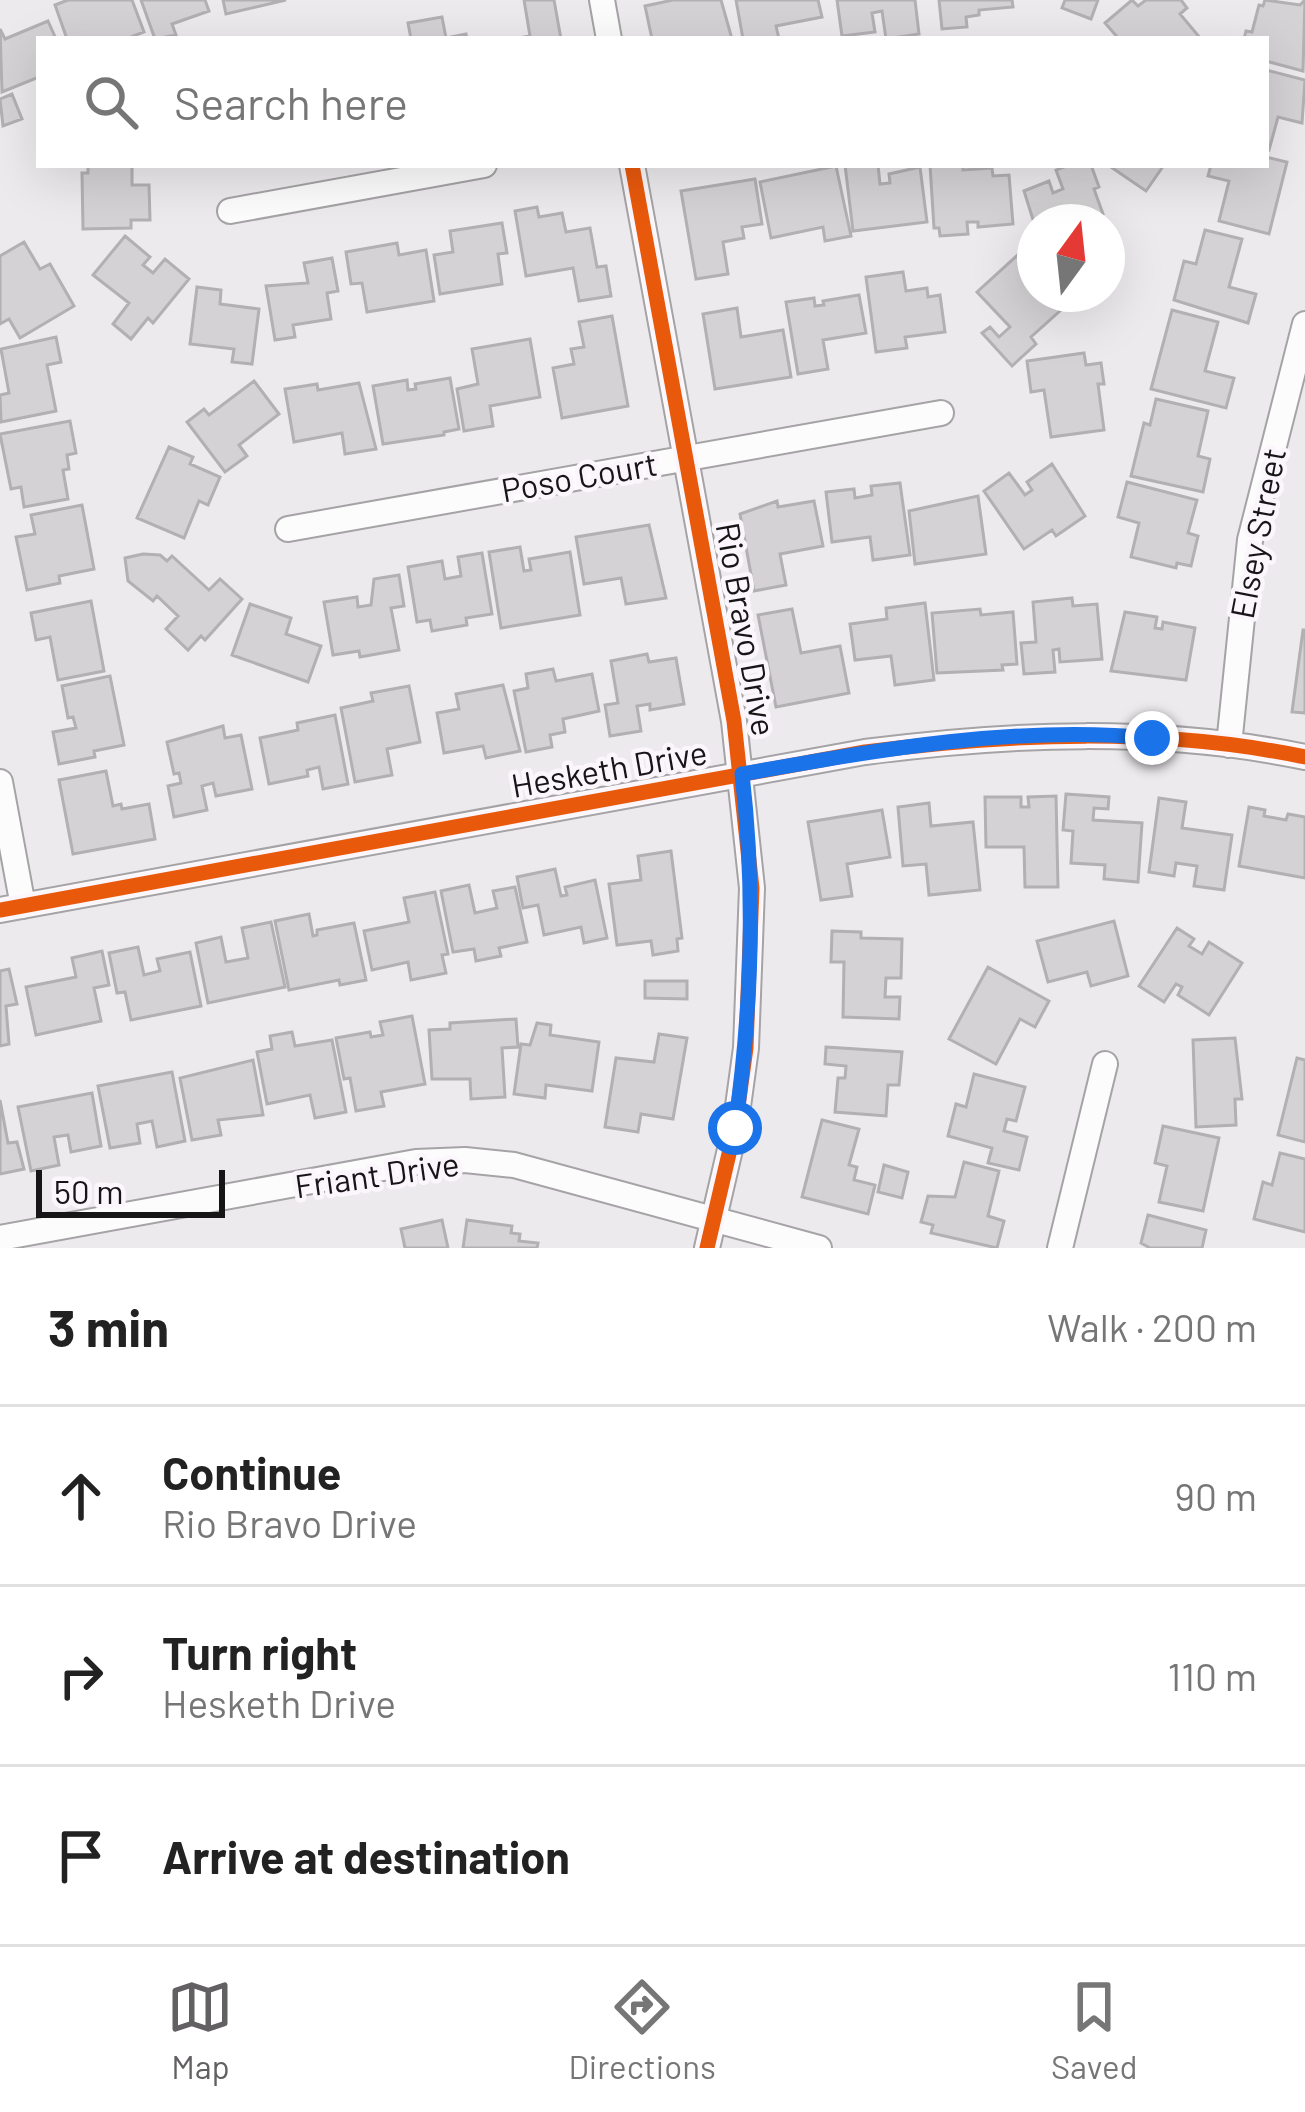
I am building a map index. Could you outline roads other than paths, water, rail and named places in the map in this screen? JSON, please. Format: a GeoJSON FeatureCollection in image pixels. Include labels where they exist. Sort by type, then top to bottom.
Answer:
{"type":"FeatureCollection","features":[{"type":"Feature","properties":{"kind":"street"},"geometry":{"type":"LineString","coordinates":[[602,0],[608,36]]}},
{"type":"Feature","properties":{"kind":"street"},"geometry":{"type":"LineString","coordinates":[[230,212],[468,168]]}},
{"type":"Feature","properties":{"kind":"street","name":"Rio Bravo Drive"},"geometry":{"type":"LineString","coordinates":[[633,168],[742,774],[752,888],[751,988],[735,1128],[707,1248]]}},
{"type":"Feature","properties":{"kind":"street","name":"Elsey Street"},"geometry":{"type":"LineString","coordinates":[[1229,745],[1250,540],[1305,324]]}},
{"type":"Feature","properties":{"kind":"street","name":"Poso Court"},"geometry":{"type":"LineString","coordinates":[[288,529],[941,413]]}},
{"type":"Feature","properties":{"kind":"street","name":"Hesketh Drive"},"geometry":{"type":"LineString","coordinates":[[11,908],[865,752],[997,738],[1130,736],[1305,757]]}},
{"type":"Feature","properties":{"kind":"street"},"geometry":{"type":"LineString","coordinates":[[0,782],[11,908]]}},
{"type":"Feature","properties":{"kind":"street"},"geometry":{"type":"LineString","coordinates":[[1060,1248],[1105,1064]]}},
{"type":"Feature","properties":{"kind":"street","name":"Friant Drive"},"geometry":{"type":"LineString","coordinates":[[0,1238],[416,1162],[465,1160],[514,1165],[819,1248]]}}]}
